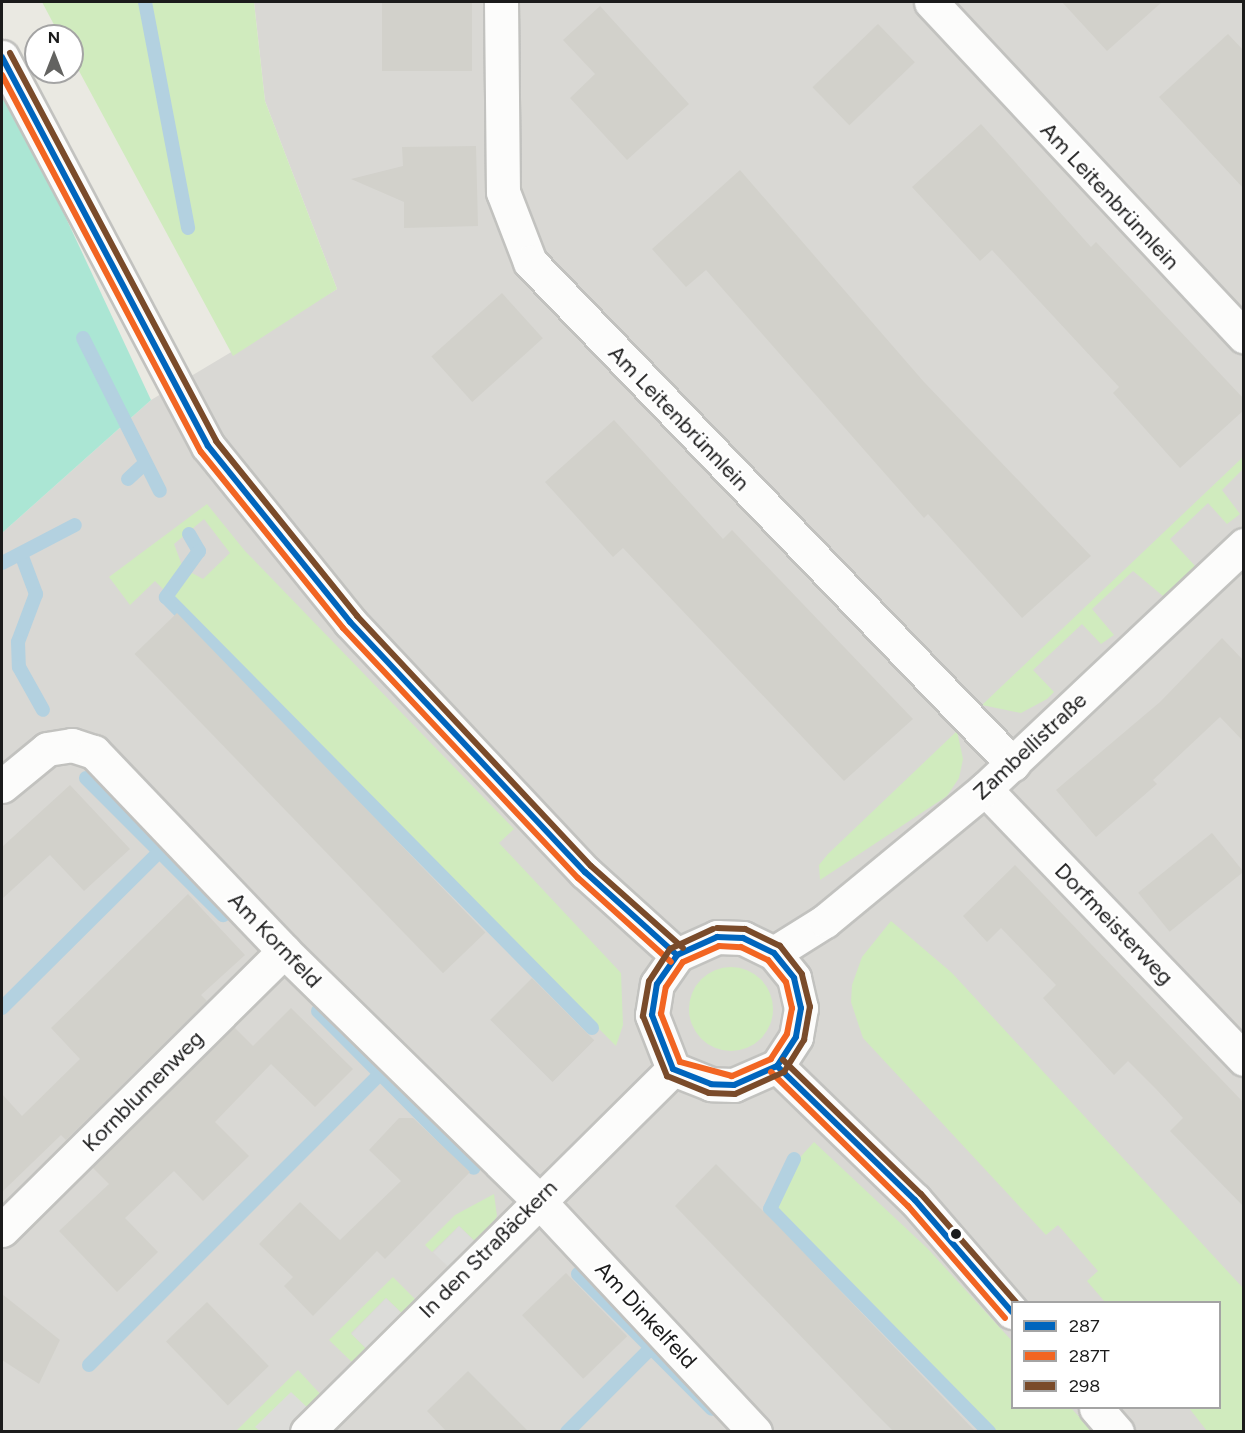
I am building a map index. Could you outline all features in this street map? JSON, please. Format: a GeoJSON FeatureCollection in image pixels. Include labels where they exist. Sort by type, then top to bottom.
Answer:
{"type":"FeatureCollection","features":[{"type":"Feature","properties":{"kind":"street","name":"Am Leitenbrünnlein"},"geometry":{"type":"LineString","coordinates":[[501,2],[502,192],[530,262],[1013,764]]}},
{"type":"Feature","properties":{"kind":"street","name":"Am Leitenbrünnlein"},"geometry":{"type":"LineString","coordinates":[[931,2],[1244,336]]}},
{"type":"Feature","properties":{"kind":"street"},"geometry":{"type":"LineString","coordinates":[[2,57],[208,446],[350,622],[585,872],[677,955]]}},
{"type":"Feature","properties":{"kind":"street","name":"Zambellistraße"},"geometry":{"type":"LineString","coordinates":[[774,953],[825,921],[985,789],[1244,545]]}},
{"type":"Feature","properties":{"kind":"street","name":"Am Kornfeld"},"geometry":{"type":"LineString","coordinates":[[2,786],[47,749],[72,745],[94,752],[284,951],[537,1199]]}},
{"type":"Feature","properties":{"kind":"street","name":"Dorfmeisterweg"},"geometry":{"type":"LineString","coordinates":[[985,789],[1244,1059]]}},
{"type":"Feature","properties":{"kind":"street"},"geometry":{"type":"LineString","coordinates":[[717,937],[743,938],[774,953],[794,978],[801,1008],[796,1037],[777,1066],[734,1085],[711,1083],[673,1069],[652,1015],[657,984],[677,955],[717,937]]}},
{"type":"Feature","properties":{"kind":"street","name":"Kornblumenweg"},"geometry":{"type":"LineString","coordinates":[[2,1230],[284,951]]}},
{"type":"Feature","properties":{"kind":"street"},"geometry":{"type":"LineString","coordinates":[[777,1066],[915,1200],[1011,1311]]}},
{"type":"Feature","properties":{"kind":"street","name":"In den Straßäckern"},"geometry":{"type":"LineString","coordinates":[[307,1431],[537,1199],[673,1069]]}},
{"type":"Feature","properties":{"kind":"street","name":"Am Dinkelfeld"},"geometry":{"type":"LineString","coordinates":[[537,1199],[755,1431]]}},
{"type":"Feature","properties":{"kind":"street"},"geometry":{"type":"LineString","coordinates":[[1098,1409],[1117,1431]]}},
{"type":"Feature","properties":{"kind":"shaded area"},"geometry":{"type":"Polygon","coordinates":[[[254,2],[1243,2],[1243,1431],[2,1431],[2,533],[151,400],[337,289],[265,101],[254,2]]]}},
{"type":"Feature","properties":{"kind":"shaded area"},"geometry":{"type":"Polygon","coordinates":[[[459,1226],[480,1246],[454,1273],[433,1253],[459,1226]]]}},
{"type":"Feature","properties":{"kind":"shaded area"},"geometry":{"type":"Polygon","coordinates":[[[386,1298],[407,1318],[372,1354],[351,1334],[386,1298]]]}},
{"type":"Feature","properties":{"kind":"shaded area"},"geometry":{"type":"Polygon","coordinates":[[[291,1392],[312,1412],[294,1431],[260,1431],[255,1427],[291,1392]]]}},
{"type":"Feature","properties":{"kind":"green space"},"geometry":{"type":"Polygon","coordinates":[[[42,2],[254,2],[265,101],[337,289],[233,356],[84,80],[84,24],[54,24],[42,2]]]}},
{"type":"Feature","properties":{"kind":"green space"},"geometry":{"type":"Polygon","coordinates":[[[2,93],[37,156],[151,400],[2,533],[2,93]]]}},
{"type":"Feature","properties":{"kind":"green space"},"geometry":{"type":"Polygon","coordinates":[[[1243,457],[1243,469],[1222,490],[1240,514],[1227,524],[1208,503],[1170,539],[1197,568],[1169,601],[1133,571],[1092,609],[1114,635],[1101,644],[1082,624],[1033,670],[1054,692],[1047,699],[1021,713],[982,705],[1243,457]]]}},
{"type":"Feature","properties":{"kind":"green space"},"geometry":{"type":"Polygon","coordinates":[[[207,504],[245,551],[514,829],[499,843],[621,973],[623,1025],[616,1046],[172,598],[192,573],[203,579],[230,553],[204,519],[174,544],[183,568],[165,591],[155,581],[130,605],[109,577],[207,504]]]}},
{"type":"Feature","properties":{"kind":"green space"},"geometry":{"type":"Polygon","coordinates":[[[957,731],[963,759],[959,778],[947,796],[820,880],[819,865],[828,854],[957,731]]]}},
{"type":"Feature","properties":{"kind":"green space"},"geometry":{"type":"Polygon","coordinates":[[[891,921],[952,973],[1243,1288],[1243,1431],[1207,1431],[1190,1409],[1221,1409],[1221,1301],[1104,1301],[1087,1281],[1098,1271],[1058,1225],[1046,1235],[863,1038],[851,1002],[852,985],[862,957],[891,921]]]}},
{"type":"Feature","properties":{"kind":"green space"},"geometry":{"type":"Polygon","coordinates":[[[731,967],[747,970],[761,979],[770,993],[773,1009],[770,1025],[761,1039],[747,1048],[731,1051],[715,1048],[701,1039],[692,1025],[689,1009],[692,993],[701,979],[715,970],[731,967]]]}},
{"type":"Feature","properties":{"kind":"green space"},"geometry":{"type":"Polygon","coordinates":[[[814,1142],[928,1249],[1011,1340],[1011,1409],[1072,1409],[1092,1431],[997,1431],[801,1234],[777,1206],[793,1165],[814,1142]]]}},
{"type":"Feature","properties":{"kind":"green space"},"geometry":{"type":"Polygon","coordinates":[[[494,1194],[497,1216],[480,1246],[459,1226],[432,1252],[425,1245],[455,1215],[494,1194]]]}},
{"type":"Feature","properties":{"kind":"green space"},"geometry":{"type":"Polygon","coordinates":[[[393,1277],[419,1303],[407,1318],[386,1298],[351,1333],[371,1354],[356,1366],[329,1340],[393,1277]]]}},
{"type":"Feature","properties":{"kind":"green space"},"geometry":{"type":"Polygon","coordinates":[[[298,1370],[324,1398],[312,1412],[256,1427],[260,1431],[235,1432],[298,1370]]]}},
{"type":"Feature","properties":{"kind":"building"},"geometry":{"type":"Polygon","coordinates":[[[382,2],[472,2],[472,71],[382,71],[382,2]]]}},
{"type":"Feature","properties":{"kind":"building"},"geometry":{"type":"Polygon","coordinates":[[[1062,2],[1162,2],[1107,51],[1062,2]]]}},
{"type":"Feature","properties":{"kind":"building"},"geometry":{"type":"Polygon","coordinates":[[[600,6],[689,104],[627,160],[570,98],[595,74],[563,40],[600,6]]]}},
{"type":"Feature","properties":{"kind":"building"},"geometry":{"type":"Polygon","coordinates":[[[878,24],[915,62],[849,125],[813,87],[878,24]]]}},
{"type":"Feature","properties":{"kind":"building"},"geometry":{"type":"Polygon","coordinates":[[[1228,34],[1244,51],[1244,189],[1159,97],[1228,34]]]}},
{"type":"Feature","properties":{"kind":"building"},"geometry":{"type":"Polygon","coordinates":[[[981,124],[1091,247],[1096,242],[1244,399],[1244,410],[1180,468],[1113,393],[1119,387],[992,250],[980,261],[912,187],[981,124]]]}},
{"type":"Feature","properties":{"kind":"building"},"geometry":{"type":"Polygon","coordinates":[[[476,146],[478,226],[404,228],[404,202],[351,179],[403,166],[402,147],[476,146]]]}},
{"type":"Feature","properties":{"kind":"building"},"geometry":{"type":"Polygon","coordinates":[[[740,170],[924,382],[1091,556],[1022,618],[928,514],[924,518],[706,270],[686,287],[652,249],[740,170]]]}},
{"type":"Feature","properties":{"kind":"building"},"geometry":{"type":"Polygon","coordinates":[[[502,293],[543,338],[472,402],[431,357],[502,293]]]}},
{"type":"Feature","properties":{"kind":"building"},"geometry":{"type":"Polygon","coordinates":[[[614,420],[723,539],[732,530],[913,719],[844,781],[623,548],[613,557],[545,482],[614,420]]]}},
{"type":"Feature","properties":{"kind":"building"},"geometry":{"type":"Polygon","coordinates":[[[177,613],[485,932],[443,973],[135,654],[177,613]]]}},
{"type":"Feature","properties":{"kind":"building"},"geometry":{"type":"Polygon","coordinates":[[[1222,638],[1244,661],[1244,742],[1220,717],[1153,780],[1157,784],[1096,837],[1056,790],[1160,702],[1222,638]]]}},
{"type":"Feature","properties":{"kind":"building"},"geometry":{"type":"Polygon","coordinates":[[[70,785],[130,849],[84,891],[50,855],[2,899],[2,847],[70,785]]]}},
{"type":"Feature","properties":{"kind":"building"},"geometry":{"type":"Polygon","coordinates":[[[1212,833],[1243,872],[1170,932],[1138,893],[1212,833]]]}},
{"type":"Feature","properties":{"kind":"building"},"geometry":{"type":"Polygon","coordinates":[[[1015,865],[1244,1103],[1244,1207],[1170,1131],[1183,1118],[1156,1089],[1128,1061],[1114,1075],[1043,998],[1056,985],[1001,928],[987,942],[963,916],[1015,865]]]}},
{"type":"Feature","properties":{"kind":"building"},"geometry":{"type":"Polygon","coordinates":[[[188,894],[245,955],[201,995],[207,1001],[66,1140],[61,1135],[2,1192],[2,1094],[22,1116],[80,1059],[51,1028],[188,894]]]}},
{"type":"Feature","properties":{"kind":"building"},"geometry":{"type":"Polygon","coordinates":[[[532,978],[594,1040],[553,1082],[490,1020],[532,978]]]}},
{"type":"Feature","properties":{"kind":"building"},"geometry":{"type":"Polygon","coordinates":[[[291,1008],[353,1069],[315,1107],[271,1064],[215,1122],[249,1156],[203,1201],[174,1171],[125,1218],[158,1252],[117,1292],[59,1231],[109,1184],[92,1167],[234,1027],[253,1046],[291,1008]]]}},
{"type":"Feature","properties":{"kind":"building"},"geometry":{"type":"Polygon","coordinates":[[[399,1118],[413,1118],[470,1172],[385,1259],[377,1251],[313,1316],[284,1286],[293,1277],[259,1244],[300,1202],[340,1240],[401,1181],[369,1150],[399,1118]]]}},
{"type":"Feature","properties":{"kind":"building"},"geometry":{"type":"Polygon","coordinates":[[[716,1164],[975,1431],[893,1431],[873,1411],[675,1206],[716,1164]]]}},
{"type":"Feature","properties":{"kind":"building"},"geometry":{"type":"Polygon","coordinates":[[[566,1273],[627,1336],[583,1379],[522,1315],[566,1273]]]}},
{"type":"Feature","properties":{"kind":"building"},"geometry":{"type":"Polygon","coordinates":[[[2,1294],[60,1340],[39,1384],[2,1360],[2,1294]]]}},
{"type":"Feature","properties":{"kind":"building"},"geometry":{"type":"Polygon","coordinates":[[[207,1302],[269,1366],[228,1406],[166,1342],[207,1302]]]}},
{"type":"Feature","properties":{"kind":"building"},"geometry":{"type":"Polygon","coordinates":[[[468,1371],[528,1431],[446,1431],[427,1411],[468,1371]]]}},
{"type":"Feature","properties":{"kind":"waterway"},"geometry":{"type":"LineString","coordinates":[[145,2],[188,228]]}},
{"type":"Feature","properties":{"kind":"waterway"},"geometry":{"type":"LineString","coordinates":[[83,338],[160,491]]}},
{"type":"Feature","properties":{"kind":"waterway"},"geometry":{"type":"LineString","coordinates":[[128,479],[145,463]]}},
{"type":"Feature","properties":{"kind":"waterway"},"geometry":{"type":"LineString","coordinates":[[2,563],[75,525]]}},
{"type":"Feature","properties":{"kind":"waterway"},"geometry":{"type":"LineString","coordinates":[[189,534],[199,551],[166,597],[592,1028]]}},
{"type":"Feature","properties":{"kind":"waterway"},"geometry":{"type":"LineString","coordinates":[[21,554],[36,594],[18,642],[19,667],[43,710]]}},
{"type":"Feature","properties":{"kind":"waterway"},"geometry":{"type":"LineString","coordinates":[[86,778],[223,915]]}},
{"type":"Feature","properties":{"kind":"waterway"},"geometry":{"type":"LineString","coordinates":[[2,1008],[160,851]]}},
{"type":"Feature","properties":{"kind":"waterway"},"geometry":{"type":"LineString","coordinates":[[318,1011],[474,1168]]}},
{"type":"Feature","properties":{"kind":"waterway"},"geometry":{"type":"LineString","coordinates":[[89,1365],[380,1074]]}},
{"type":"Feature","properties":{"kind":"waterway"},"geometry":{"type":"LineString","coordinates":[[794,1159],[770,1209],[989,1432]]}},
{"type":"Feature","properties":{"kind":"waterway"},"geometry":{"type":"LineString","coordinates":[[578,1274],[712,1409]]}},
{"type":"Feature","properties":{"kind":"waterway"},"geometry":{"type":"LineString","coordinates":[[567,1432],[651,1348]]}},
{"type":"Feature","properties":{"kind":"transit line","name":"298"},"geometry":{"type":"LineString","coordinates":[[10,53],[216,441],[357,616],[591,866],[683,948]]}},
{"type":"Feature","properties":{"kind":"transit line","name":"287"},"geometry":{"type":"LineString","coordinates":[[2,57],[208,446],[350,622],[585,872],[677,955]]}},
{"type":"Feature","properties":{"kind":"transit line","name":"287T"},"geometry":{"type":"LineString","coordinates":[[2,75],[201,452],[343,628],[578,878],[671,962]]}},
{"type":"Feature","properties":{"kind":"transit line","name":"298"},"geometry":{"type":"LineString","coordinates":[[713,929],[670,949],[649,981],[643,1016],[667,1076],[709,1093],[735,1094],[784,1072],[804,1040],[810,1007],[802,974],[780,946],[745,929],[717,928]]}},
{"type":"Feature","properties":{"kind":"transit line","name":"287"},"geometry":{"type":"LineString","coordinates":[[717,937],[743,938],[774,953],[794,978],[801,1008],[796,1037],[777,1066],[734,1085],[711,1084],[673,1069],[652,1015],[657,984],[677,955],[717,937]]}},
{"type":"Feature","properties":{"kind":"transit line","name":"287T"},"geometry":{"type":"LineString","coordinates":[[719,946],[741,947],[768,960],[786,982],[792,1008],[787,1034],[771,1059],[732,1076],[680,1062],[661,1014],[666,987],[683,962],[719,946]]}},
{"type":"Feature","properties":{"kind":"transit line","name":"298"},"geometry":{"type":"LineString","coordinates":[[783,1060],[921,1194],[1015,1301]]}},
{"type":"Feature","properties":{"kind":"transit line","name":"287"},"geometry":{"type":"LineString","coordinates":[[777,1066],[915,1200],[1011,1311]]}},
{"type":"Feature","properties":{"kind":"transit line","name":"287T"},"geometry":{"type":"LineString","coordinates":[[771,1072],[908,1206],[1005,1318]]}}]}
